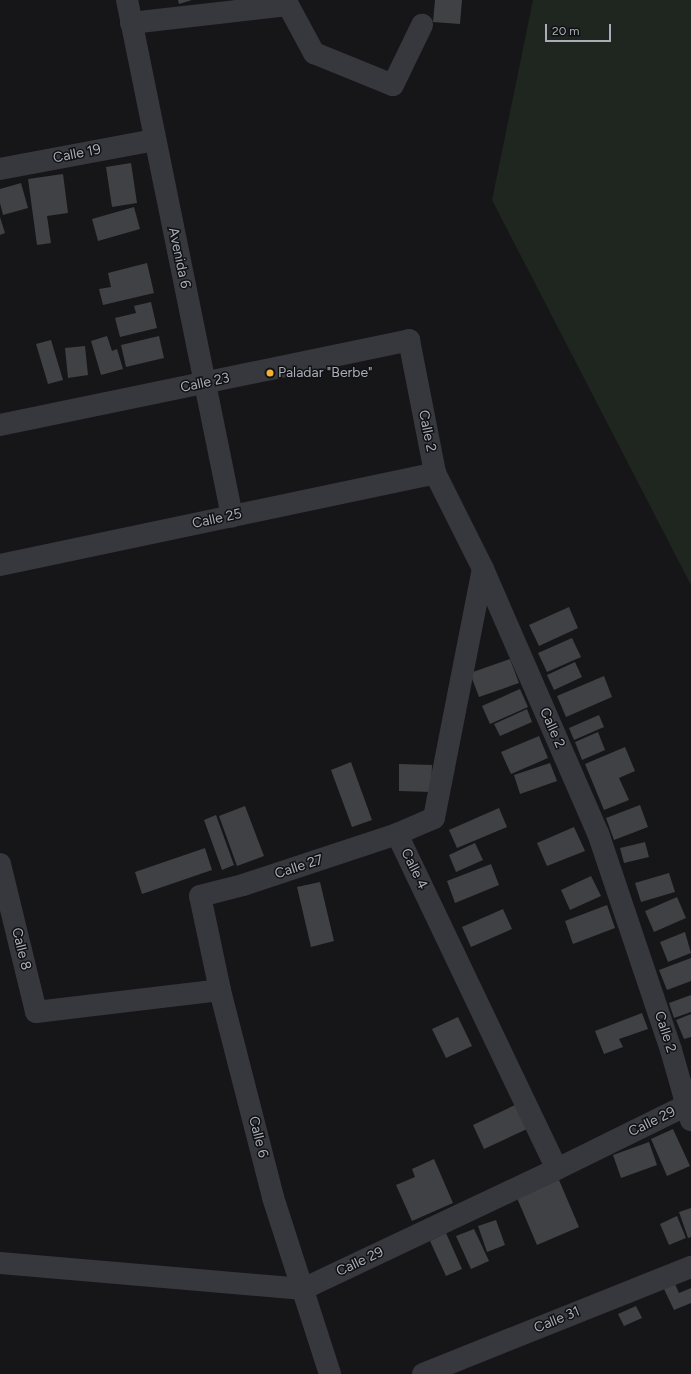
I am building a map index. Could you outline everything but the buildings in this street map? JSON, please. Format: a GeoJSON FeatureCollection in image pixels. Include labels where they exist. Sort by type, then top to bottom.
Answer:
{"type":"FeatureCollection","features":[{"type":"Feature","properties":{"kind":"street","name":"Avenida 6"},"geometry":{"type":"LineString","coordinates":[[127,0],[232,516]]}},
{"type":"Feature","properties":{"kind":"street"},"geometry":{"type":"LineString","coordinates":[[131,23],[288,5],[314,52],[393,85],[422,25]]}},
{"type":"Feature","properties":{"kind":"street","name":"Calle 19"},"geometry":{"type":"LineString","coordinates":[[0,169],[155,140]]}},
{"type":"Feature","properties":{"kind":"street","name":"Calle 23"},"geometry":{"type":"LineString","coordinates":[[0,425],[409,340]]}},
{"type":"Feature","properties":{"kind":"street","name":"Calle 2"},"geometry":{"type":"LineString","coordinates":[[409,340],[435,473],[483,569],[598,833],[671,1050],[689,1110]]}},
{"type":"Feature","properties":{"kind":"street","name":"Calle 25"},"geometry":{"type":"LineString","coordinates":[[0,566],[435,473]]}},
{"type":"Feature","properties":{"kind":"street","name":"Calle 4"},"geometry":{"type":"LineString","coordinates":[[483,569],[434,818],[397,834],[557,1169]]}},
{"type":"Feature","properties":{"kind":"street","name":"Calle 27"},"geometry":{"type":"LineString","coordinates":[[200,896],[243,885],[397,834]]}},
{"type":"Feature","properties":{"kind":"street","name":"Calle 8"},"geometry":{"type":"LineString","coordinates":[[0,864],[36,1012],[220,990]]}},
{"type":"Feature","properties":{"kind":"street","name":"Calle 6"},"geometry":{"type":"LineString","coordinates":[[200,896],[220,990],[274,1197],[330,1374]]}},
{"type":"Feature","properties":{"kind":"street","name":"Calle 29"},"geometry":{"type":"LineString","coordinates":[[303,1289],[557,1169],[689,1110]]}},
{"type":"Feature","properties":{"kind":"street"},"geometry":{"type":"LineString","coordinates":[[0,1263],[303,1289]]}},
{"type":"Feature","properties":{"kind":"street","name":"Calle 31"},"geometry":{"type":"LineString","coordinates":[[423,1374],[691,1267]]}},
{"type":"Feature","properties":{"kind":"shaded area"},"geometry":{"type":"Polygon","coordinates":[[[533,0],[691,0],[691,585],[492,200],[533,0]]]}},
{"type":"Feature","properties":{"kind":"place","name":"Paladar \"Berbe\""},"geometry":{"type":"Point","coordinates":[270,373]}}]}
